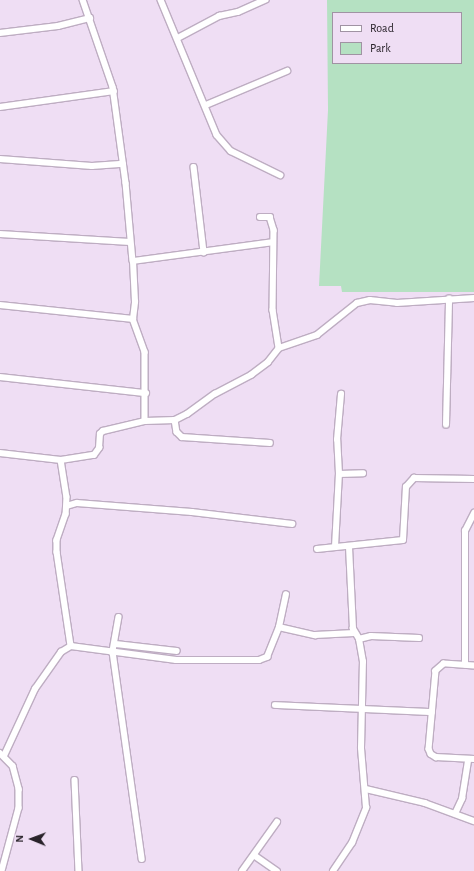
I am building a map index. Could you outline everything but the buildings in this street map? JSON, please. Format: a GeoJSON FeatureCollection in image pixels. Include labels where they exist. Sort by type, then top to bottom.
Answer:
{"type":"FeatureCollection","features":[{"type":"Feature","properties":{"kind":"street"},"geometry":{"type":"LineString","coordinates":[[84,0],[114,91],[133,261],[136,302],[132,319],[145,352],[145,421]]}},
{"type":"Feature","properties":{"kind":"street"},"geometry":{"type":"LineString","coordinates":[[161,0],[206,105],[217,135],[228,148],[280,175]]}},
{"type":"Feature","properties":{"kind":"street"},"geometry":{"type":"LineString","coordinates":[[178,38],[218,16],[238,12],[264,0]]}},
{"type":"Feature","properties":{"kind":"street"},"geometry":{"type":"LineString","coordinates":[[0,33],[58,26],[90,18]]}},
{"type":"Feature","properties":{"kind":"street"},"geometry":{"type":"LineString","coordinates":[[206,105],[287,71]]}},
{"type":"Feature","properties":{"kind":"street"},"geometry":{"type":"LineString","coordinates":[[0,107],[114,91]]}},
{"type":"Feature","properties":{"kind":"street"},"geometry":{"type":"LineString","coordinates":[[0,159],[92,166],[123,164]]}},
{"type":"Feature","properties":{"kind":"street"},"geometry":{"type":"LineString","coordinates":[[194,167],[204,252]]}},
{"type":"Feature","properties":{"kind":"street"},"geometry":{"type":"LineString","coordinates":[[260,217],[267,216],[271,219],[273,242],[273,310],[279,348]]}},
{"type":"Feature","properties":{"kind":"street"},"geometry":{"type":"LineString","coordinates":[[0,234],[130,242]]}},
{"type":"Feature","properties":{"kind":"street"},"geometry":{"type":"LineString","coordinates":[[133,261],[273,242]]}},
{"type":"Feature","properties":{"kind":"street"},"geometry":{"type":"LineString","coordinates":[[0,453],[61,460],[94,455],[100,448],[100,434],[103,431],[145,421],[175,420],[251,375],[268,362],[279,348],[317,335],[361,302],[380,300],[397,303],[474,298]]}},
{"type":"Feature","properties":{"kind":"street"},"geometry":{"type":"LineString","coordinates":[[446,425],[449,299]]}},
{"type":"Feature","properties":{"kind":"street"},"geometry":{"type":"LineString","coordinates":[[0,305],[132,319]]}},
{"type":"Feature","properties":{"kind":"street"},"geometry":{"type":"LineString","coordinates":[[0,377],[146,393]]}},
{"type":"Feature","properties":{"kind":"street"},"geometry":{"type":"LineString","coordinates":[[335,547],[339,474],[337,440],[341,394]]}},
{"type":"Feature","properties":{"kind":"street"},"geometry":{"type":"LineString","coordinates":[[175,420],[177,432],[182,437],[270,443]]}},
{"type":"Feature","properties":{"kind":"street"},"geometry":{"type":"LineString","coordinates":[[61,460],[67,506],[57,544],[71,646]]}},
{"type":"Feature","properties":{"kind":"street"},"geometry":{"type":"LineString","coordinates":[[339,474],[363,473]]}},
{"type":"Feature","properties":{"kind":"street"},"geometry":{"type":"LineString","coordinates":[[317,549],[335,547],[349,548],[403,540],[406,487],[414,478],[474,479]]}},
{"type":"Feature","properties":{"kind":"street"},"geometry":{"type":"LineString","coordinates":[[67,506],[77,503],[192,512],[292,524]]}},
{"type":"Feature","properties":{"kind":"street"},"geometry":{"type":"LineString","coordinates":[[465,665],[465,531],[474,513]]}},
{"type":"Feature","properties":{"kind":"street"},"geometry":{"type":"LineString","coordinates":[[333,871],[357,834],[366,808],[366,789],[360,748],[363,662],[359,639],[354,634],[349,548]]}},
{"type":"Feature","properties":{"kind":"street"},"geometry":{"type":"LineString","coordinates":[[2,871],[19,808],[16,774],[2,754],[15,736],[35,689],[61,652],[71,646],[176,660],[264,659],[267,657],[279,627],[286,595]]}},
{"type":"Feature","properties":{"kind":"street"},"geometry":{"type":"LineString","coordinates":[[118,617],[116,644],[113,652],[142,859]]}},
{"type":"Feature","properties":{"kind":"street"},"geometry":{"type":"LineString","coordinates":[[279,627],[315,635],[354,634]]}},
{"type":"Feature","properties":{"kind":"street"},"geometry":{"type":"LineString","coordinates":[[359,639],[371,636],[419,638]]}},
{"type":"Feature","properties":{"kind":"street"},"geometry":{"type":"LineString","coordinates":[[116,644],[177,651]]}},
{"type":"Feature","properties":{"kind":"street"},"geometry":{"type":"LineString","coordinates":[[455,814],[462,799],[471,759],[436,757],[431,754],[432,712],[436,671],[444,664],[474,666]]}},
{"type":"Feature","properties":{"kind":"street"},"geometry":{"type":"LineString","coordinates":[[275,706],[361,708],[432,712]]}},
{"type":"Feature","properties":{"kind":"street"},"geometry":{"type":"LineString","coordinates":[[75,780],[79,871]]}},
{"type":"Feature","properties":{"kind":"street"},"geometry":{"type":"LineString","coordinates":[[366,789],[425,803],[474,821]]}},
{"type":"Feature","properties":{"kind":"street"},"geometry":{"type":"LineString","coordinates":[[242,871],[278,822]]}},
{"type":"Feature","properties":{"kind":"street"},"geometry":{"type":"LineString","coordinates":[[254,855],[277,871]]}},
{"type":"Feature","properties":{"kind":"green space"},"geometry":{"type":"Polygon","coordinates":[[[327,0],[474,0],[474,292],[342,292],[341,286],[319,286],[328,110],[327,0]]]}}]}
